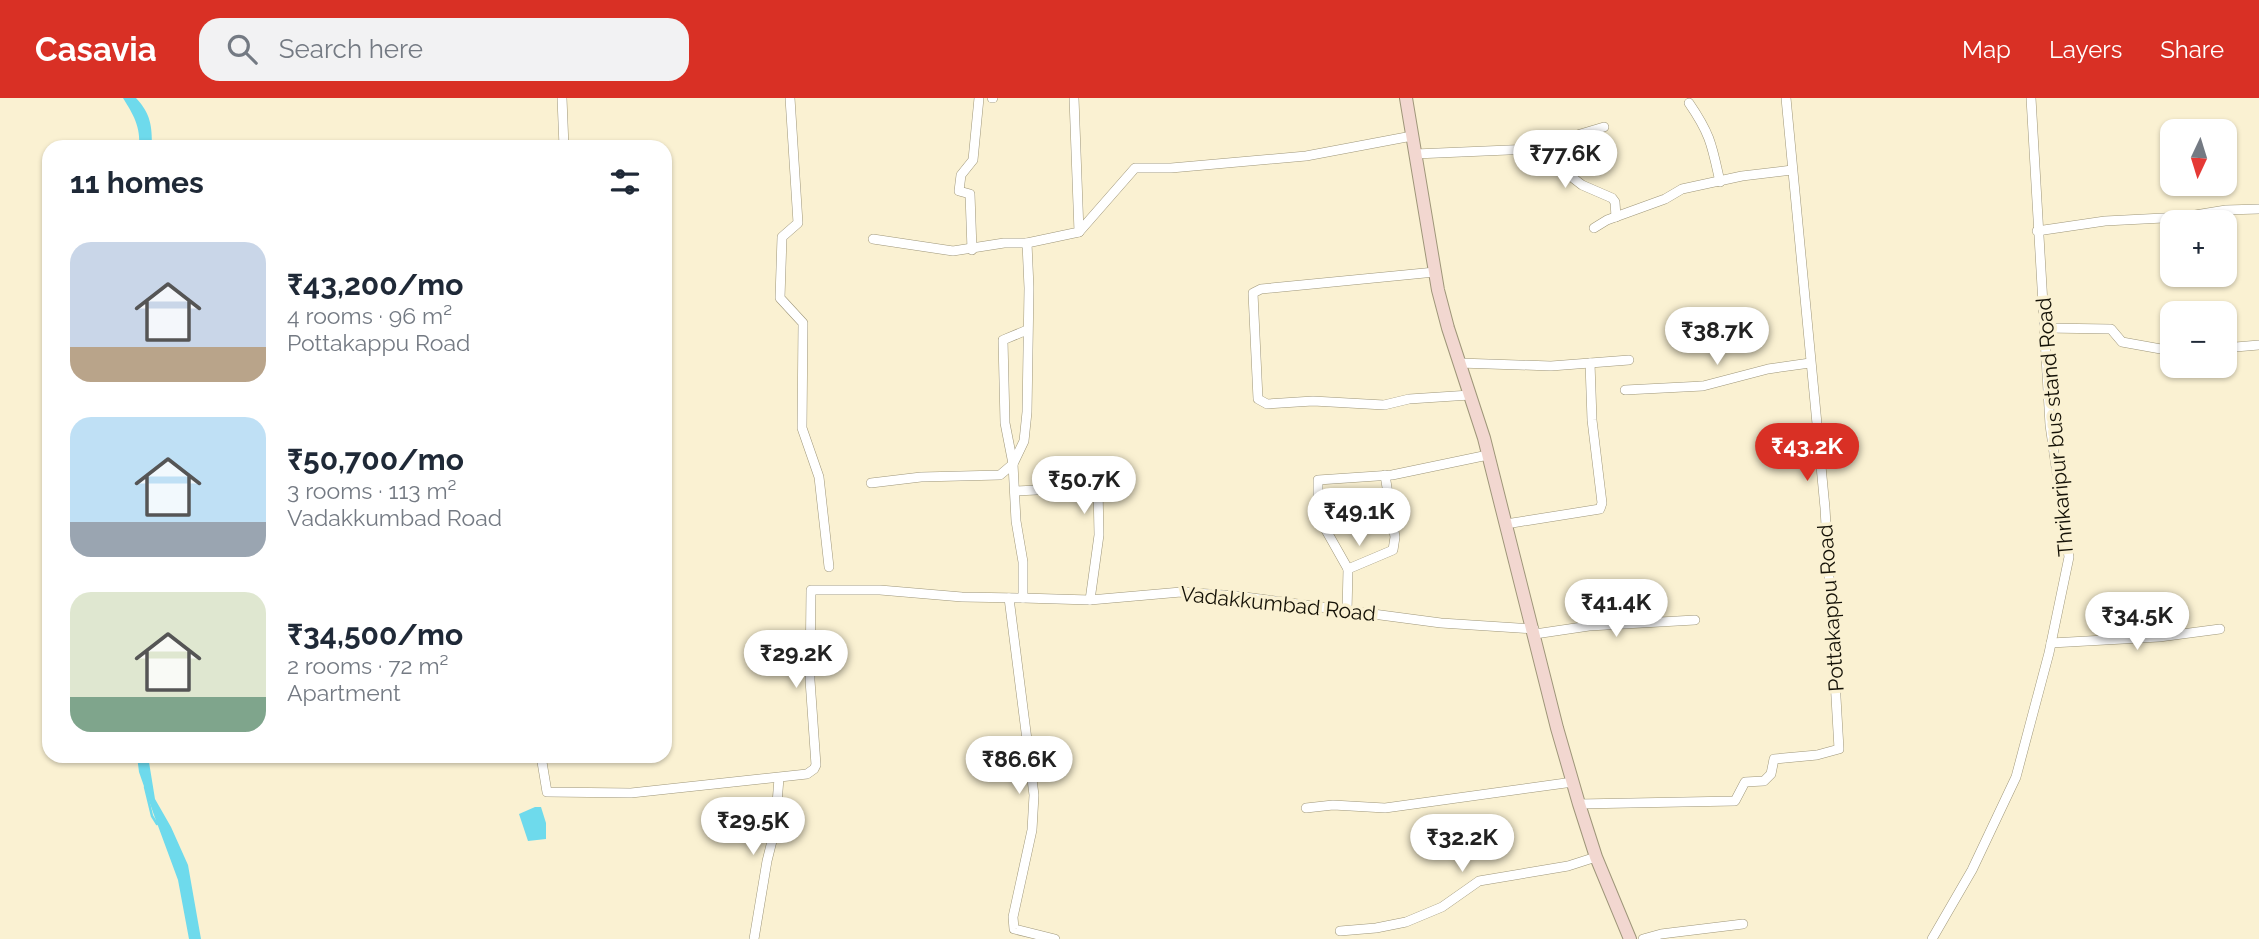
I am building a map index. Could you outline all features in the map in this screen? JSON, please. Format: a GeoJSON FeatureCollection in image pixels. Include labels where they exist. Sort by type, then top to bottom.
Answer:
{"type":"FeatureCollection","features":[{"type":"Feature","properties":{"kind":"main road"},"geometry":{"type":"LineString","coordinates":[[1406,98],[1435,272],[1448,328],[1488,455],[1579,804],[1596,857],[1630,939]]}},
{"type":"Feature","properties":{"kind":"street"},"geometry":{"type":"LineString","coordinates":[[562,98],[564,140]]}},
{"type":"Feature","properties":{"kind":"street"},"geometry":{"type":"LineString","coordinates":[[790,98],[798,223],[782,237],[780,298],[803,323],[802,428],[819,477],[829,567]]}},
{"type":"Feature","properties":{"kind":"street"},"geometry":{"type":"LineString","coordinates":[[972,250],[970,194],[958,191],[961,175],[973,160],[979,98]]}},
{"type":"Feature","properties":{"kind":"street"},"geometry":{"type":"LineString","coordinates":[[1074,98],[1079,232]]}},
{"type":"Feature","properties":{"kind":"street","name":"Pottakappu Road"},"geometry":{"type":"LineString","coordinates":[[1579,804],[1735,801],[1745,782],[1764,781],[1771,774],[1774,760],[1817,755],[1839,749],[1825,508],[1786,98]]}},
{"type":"Feature","properties":{"kind":"street","name":"Thrikaripur bus stand Road"},"geometry":{"type":"LineString","coordinates":[[1932,939],[1972,870],[2016,777],[2051,643],[2069,556],[2050,425],[2031,98]]}},
{"type":"Feature","properties":{"kind":"street"},"geometry":{"type":"LineString","coordinates":[[1689,103],[1713,144],[1720,182]]}},
{"type":"Feature","properties":{"kind":"street"},"geometry":{"type":"LineString","coordinates":[[1415,154],[1534,148],[1604,127]]}},
{"type":"Feature","properties":{"kind":"street"},"geometry":{"type":"LineString","coordinates":[[873,239],[953,251],[1004,243],[1027,243],[1079,232],[1135,168],[1171,168],[1306,156],[1412,136]]}},
{"type":"Feature","properties":{"kind":"street"},"geometry":{"type":"LineString","coordinates":[[1534,148],[1582,185],[1612,198],[1615,202],[1616,217]]}},
{"type":"Feature","properties":{"kind":"street"},"geometry":{"type":"LineString","coordinates":[[1594,228],[1665,199],[1682,189],[1742,176],[1792,170]]}},
{"type":"Feature","properties":{"kind":"street"},"geometry":{"type":"LineString","coordinates":[[2038,231],[2105,221],[2259,209]]}},
{"type":"Feature","properties":{"kind":"street"},"geometry":{"type":"LineString","coordinates":[[872,483],[921,477],[1000,475],[1013,464],[1024,442],[1027,412],[1027,243]]}},
{"type":"Feature","properties":{"kind":"street"},"geometry":{"type":"LineString","coordinates":[[1435,272],[1261,289],[1254,293],[1258,399],[1267,404],[1313,401],[1384,405],[1409,399],[1470,395]]}},
{"type":"Feature","properties":{"kind":"street"},"geometry":{"type":"LineString","coordinates":[[2045,328],[2111,329],[2122,342],[2160,349]]}},
{"type":"Feature","properties":{"kind":"street"},"geometry":{"type":"LineString","coordinates":[[1023,598],[1023,562],[1016,521],[1016,491],[1005,423],[1006,367],[1003,340],[1027,330]]}},
{"type":"Feature","properties":{"kind":"street"},"geometry":{"type":"LineString","coordinates":[[2237,347],[2259,345]]}},
{"type":"Feature","properties":{"kind":"street"},"geometry":{"type":"LineString","coordinates":[[1460,363],[1552,366],[1629,360]]}},
{"type":"Feature","properties":{"kind":"street"},"geometry":{"type":"LineString","coordinates":[[1506,524],[1600,509],[1602,503],[1592,420],[1590,363]]}},
{"type":"Feature","properties":{"kind":"street"},"geometry":{"type":"LineString","coordinates":[[1625,390],[1703,386],[1768,369],[1810,363]]}},
{"type":"Feature","properties":{"kind":"street"},"geometry":{"type":"LineString","coordinates":[[1347,612],[1348,569],[1318,516],[1318,480],[1385,475],[1488,455]]}},
{"type":"Feature","properties":{"kind":"street"},"geometry":{"type":"LineString","coordinates":[[1348,569],[1393,550],[1395,537],[1385,475]]}},
{"type":"Feature","properties":{"kind":"street"},"geometry":{"type":"LineString","coordinates":[[1016,491],[1098,487],[1099,535],[1090,600]]}},
{"type":"Feature","properties":{"kind":"street","name":"Vadakkumbad Road"},"geometry":{"type":"LineString","coordinates":[[779,778],[807,774],[816,765],[810,680],[811,590],[880,590],[962,597],[1090,600],[1181,592],[1237,596],[1347,612],[1534,632],[1695,620]]}},
{"type":"Feature","properties":{"kind":"street"},"geometry":{"type":"LineString","coordinates":[[1009,598],[1034,795],[1032,830],[1013,918],[1014,929],[1055,939]]}},
{"type":"Feature","properties":{"kind":"street"},"geometry":{"type":"LineString","coordinates":[[2051,643],[2159,637],[2220,629]]}},
{"type":"Feature","properties":{"kind":"street"},"geometry":{"type":"LineString","coordinates":[[542,763],[547,792],[632,793],[779,778],[775,829],[754,939]]}},
{"type":"Feature","properties":{"kind":"street"},"geometry":{"type":"LineString","coordinates":[[1306,808],[1385,808],[1573,782]]}},
{"type":"Feature","properties":{"kind":"street"},"geometry":{"type":"LineString","coordinates":[[1340,931],[1406,922],[1442,907],[1479,881],[1568,866],[1596,857]]}},
{"type":"Feature","properties":{"kind":"street"},"geometry":{"type":"LineString","coordinates":[[1643,939],[1661,934],[1743,924]]}},
{"type":"Feature","properties":{"kind":"water"},"geometry":{"type":"Polygon","coordinates":[[[123,98],[136,98],[145,109],[151,126],[152,140],[139,140],[133,115],[123,98]]]}},
{"type":"Feature","properties":{"kind":"water"},"geometry":{"type":"Polygon","coordinates":[[[138,763],[149,763],[155,799],[188,865],[201,939],[189,939],[178,880],[138,763]]]}},
{"type":"Feature","properties":{"kind":"water"},"geometry":{"type":"Polygon","coordinates":[[[541,807],[546,823],[546,839],[528,841],[519,814],[541,807]]]}},
{"type":"Feature","properties":{"kind":"waterway"},"geometry":{"type":"LineString","coordinates":[[145,787],[152,816],[157,824]]}}]}
